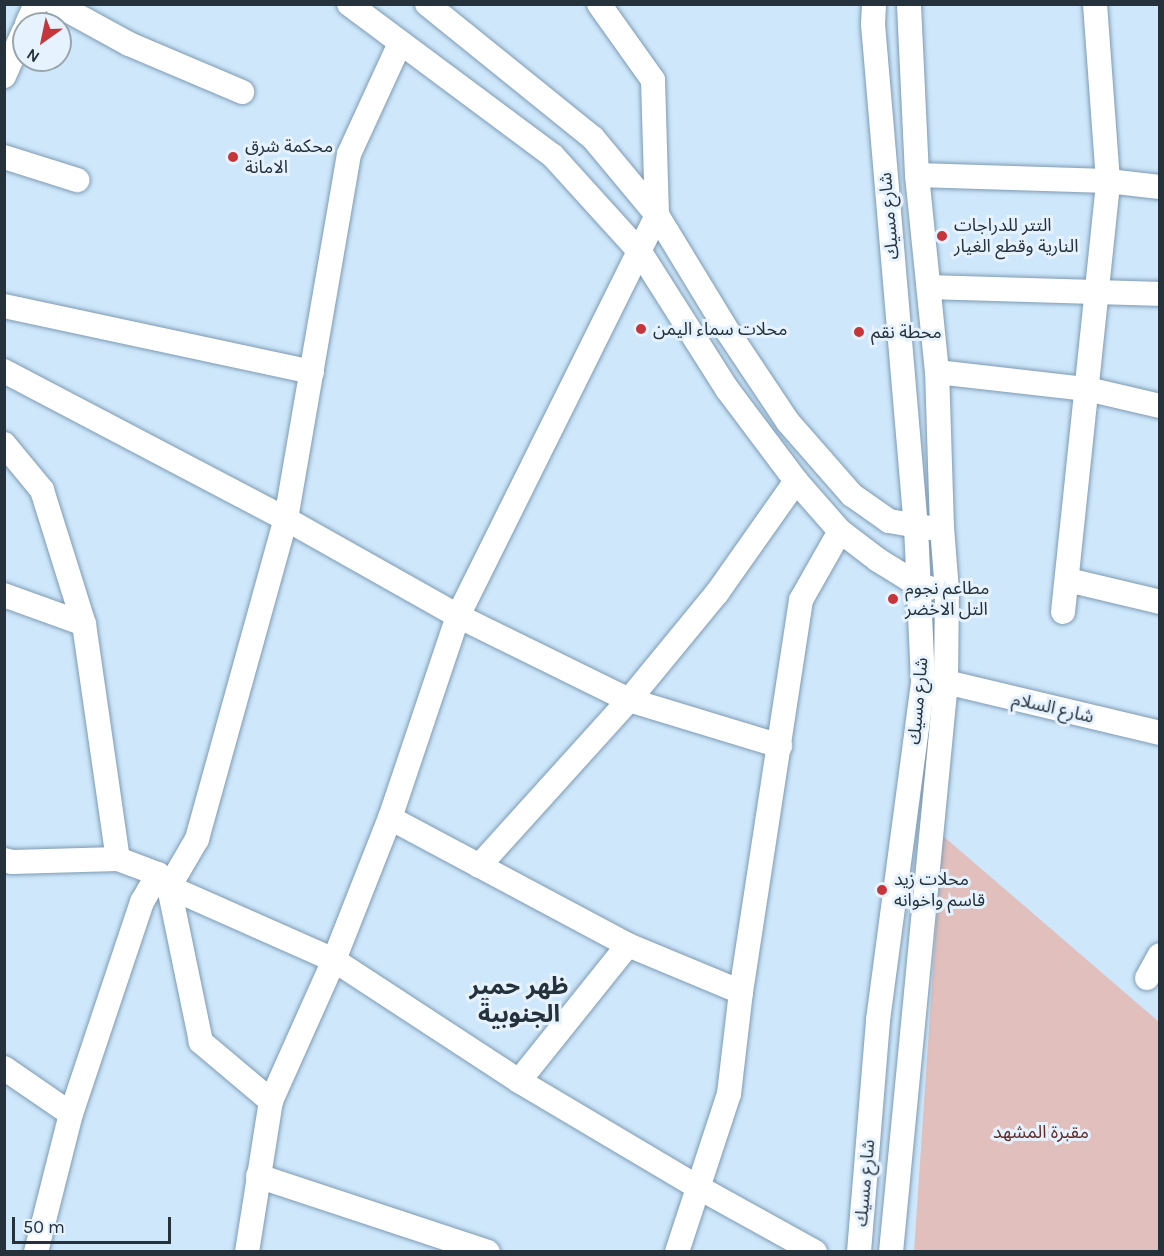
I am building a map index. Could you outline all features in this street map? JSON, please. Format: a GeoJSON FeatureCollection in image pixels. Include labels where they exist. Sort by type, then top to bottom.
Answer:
{"type":"FeatureCollection","features":[{"type":"Feature","properties":{"kind":"street"},"geometry":{"type":"LineString","coordinates":[[56,4],[129,44],[242,92]]}},
{"type":"Feature","properties":{"kind":"street"},"geometry":{"type":"LineString","coordinates":[[349,4],[553,156],[640,252],[727,389],[796,481],[840,531],[878,560],[920,586],[947,591]]}},
{"type":"Feature","properties":{"kind":"street"},"geometry":{"type":"LineString","coordinates":[[427,4],[593,138],[657,215],[728,332],[788,422],[852,495],[889,521],[916,528],[942,528]]}},
{"type":"Feature","properties":{"kind":"street"},"geometry":{"type":"LineString","coordinates":[[247,1251],[271,1101],[334,960],[390,818],[458,616],[657,215],[653,80],[599,4]]}},
{"type":"Feature","properties":{"kind":"street","name":"شارع مسيك"},"geometry":{"type":"LineString","coordinates":[[859,1251],[878,1020],[923,681],[916,528],[873,24],[874,4]]}},
{"type":"Feature","properties":{"kind":"street","name":"شارع مسيك"},"geometry":{"type":"LineString","coordinates":[[891,1251],[946,682],[947,591],[942,528],[937,372],[917,176],[909,4]]}},
{"type":"Feature","properties":{"kind":"street"},"geometry":{"type":"LineString","coordinates":[[1063,612],[1108,181],[1095,4]]}},
{"type":"Feature","properties":{"kind":"street"},"geometry":{"type":"LineString","coordinates":[[36,1251],[71,1114],[142,902],[164,881],[197,839],[286,519],[349,154],[400,43]]}},
{"type":"Feature","properties":{"kind":"street"},"geometry":{"type":"LineString","coordinates":[[4,76],[12,58]]}},
{"type":"Feature","properties":{"kind":"street"},"geometry":{"type":"LineString","coordinates":[[4,157],[77,180]]}},
{"type":"Feature","properties":{"kind":"street"},"geometry":{"type":"LineString","coordinates":[[917,176],[1108,181],[1160,187]]}},
{"type":"Feature","properties":{"kind":"street"},"geometry":{"type":"LineString","coordinates":[[930,287],[1160,294]]}},
{"type":"Feature","properties":{"kind":"street"},"geometry":{"type":"LineString","coordinates":[[4,306],[312,372]]}},
{"type":"Feature","properties":{"kind":"street"},"geometry":{"type":"LineString","coordinates":[[4,371],[286,519],[458,616],[629,700],[780,746]]}},
{"type":"Feature","properties":{"kind":"street"},"geometry":{"type":"LineString","coordinates":[[937,372],[1087,388],[1160,406]]}},
{"type":"Feature","properties":{"kind":"street"},"geometry":{"type":"LineString","coordinates":[[4,444],[42,490],[84,624],[118,859]]}},
{"type":"Feature","properties":{"kind":"street"},"geometry":{"type":"LineString","coordinates":[[479,866],[629,700],[717,592],[796,481]]}},
{"type":"Feature","properties":{"kind":"street"},"geometry":{"type":"LineString","coordinates":[[677,1251],[696,1186],[729,1095],[741,992],[801,600],[840,531]]}},
{"type":"Feature","properties":{"kind":"street"},"geometry":{"type":"LineString","coordinates":[[1068,580],[1160,602]]}},
{"type":"Feature","properties":{"kind":"street"},"geometry":{"type":"LineString","coordinates":[[4,595],[84,624]]}},
{"type":"Feature","properties":{"kind":"street","name":"شارع السلام"},"geometry":{"type":"LineString","coordinates":[[946,682],[1160,733]]}},
{"type":"Feature","properties":{"kind":"street"},"geometry":{"type":"LineString","coordinates":[[390,818],[628,945],[741,992]]}},
{"type":"Feature","properties":{"kind":"street"},"geometry":{"type":"LineString","coordinates":[[4,860],[12,862],[118,859],[334,960],[519,1081],[696,1186],[815,1251]]}},
{"type":"Feature","properties":{"kind":"street"},"geometry":{"type":"LineString","coordinates":[[164,881],[201,1042],[271,1101]]}},
{"type":"Feature","properties":{"kind":"street"},"geometry":{"type":"LineString","coordinates":[[519,1081],[628,945]]}},
{"type":"Feature","properties":{"kind":"street"},"geometry":{"type":"LineString","coordinates":[[1147,978],[1160,955]]}},
{"type":"Feature","properties":{"kind":"street"},"geometry":{"type":"LineString","coordinates":[[4,1068],[71,1114]]}},
{"type":"Feature","properties":{"kind":"street"},"geometry":{"type":"LineString","coordinates":[[258,1176],[488,1251]]}},
{"type":"Feature","properties":{"kind":"green space","name":"مقبرة المشهد"},"geometry":{"type":"Polygon","coordinates":[[[942,835],[1159,1022],[1159,1251],[914,1252],[942,835]]]}},
{"type":"Feature","properties":{"kind":"place","name":"محكمة شرق الامانة"},"geometry":{"type":"Point","coordinates":[233,157]}},
{"type":"Feature","properties":{"kind":"place","name":"التتر للدراجات النارية وقطع الغيار"},"geometry":{"type":"Point","coordinates":[942,236]}},
{"type":"Feature","properties":{"kind":"place","name":"محلات سماء اليمن"},"geometry":{"type":"Point","coordinates":[641,329]}},
{"type":"Feature","properties":{"kind":"place","name":"محطة نقم"},"geometry":{"type":"Point","coordinates":[859,332]}},
{"type":"Feature","properties":{"kind":"place","name":"مطاعم نجوم التل الاخضر"},"geometry":{"type":"Point","coordinates":[893,599]}},
{"type":"Feature","properties":{"kind":"place","name":"محلات زيد قاسم واخوانه"},"geometry":{"type":"Point","coordinates":[882,890]}},
{"type":"Feature","properties":{"kind":"district","name":"ظهر حمير الجنوبية"},"geometry":{"type":"Point","coordinates":[519,1001]}}]}
